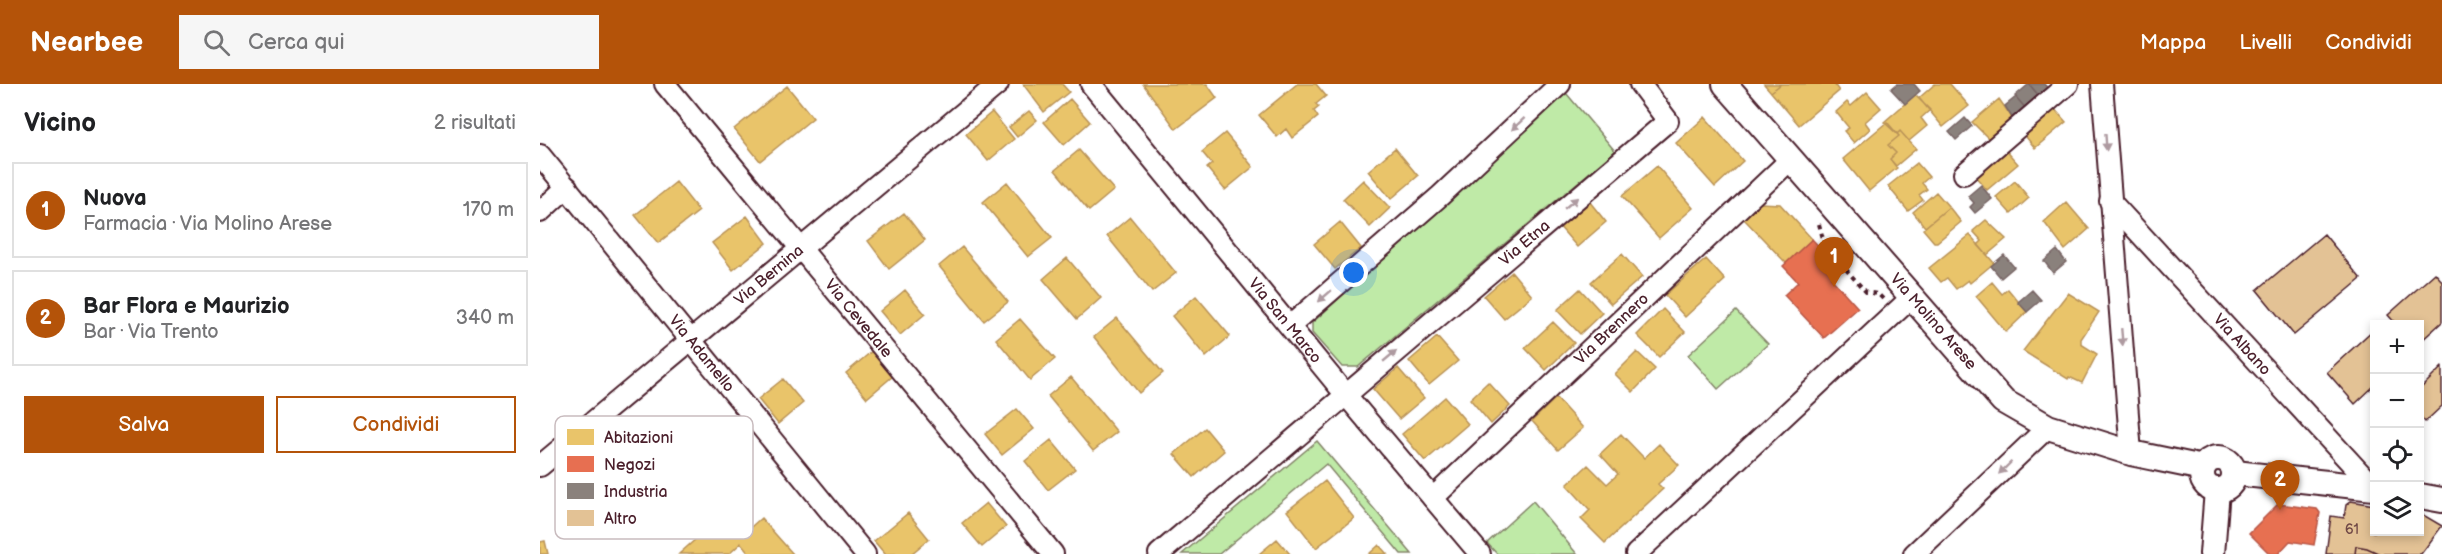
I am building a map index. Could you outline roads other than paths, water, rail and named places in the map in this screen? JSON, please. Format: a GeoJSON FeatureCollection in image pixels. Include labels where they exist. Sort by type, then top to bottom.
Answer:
{"type":"FeatureCollection","features":[{"type":"Feature","properties":{"kind":"street","name":"Via Cevedale"},"geometry":{"type":"LineString","coordinates":[[665,84],[1053,554]]}},
{"type":"Feature","properties":{"kind":"street","name":"Via Bernina"},"geometry":{"type":"LineString","coordinates":[[599,416],[998,84]]}},
{"type":"Feature","properties":{"kind":"street","name":"Via San Marco"},"geometry":{"type":"LineString","coordinates":[[1091,84],[1345,394],[1480,554]]}},
{"type":"Feature","properties":{"kind":"street"},"geometry":{"type":"LineString","coordinates":[[1290,326],[1440,196],[1560,84]]}},
{"type":"Feature","properties":{"kind":"street","name":"Via Etna"},"geometry":{"type":"LineString","coordinates":[[1159,554],[1668,121],[1640,84]]}},
{"type":"Feature","properties":{"kind":"street","name":"Via Molino Arese"},"geometry":{"type":"LineString","coordinates":[[1725,84],[1790,160],[1903,305],[2003,401],[2048,428],[2132,453],[2203,468]]}},
{"type":"Feature","properties":{"kind":"street"},"geometry":{"type":"LineString","coordinates":[[1964,174],[2068,84]]}},
{"type":"Feature","properties":{"kind":"street"},"geometry":{"type":"LineString","coordinates":[[2102,84],[2132,453]]}},
{"type":"Feature","properties":{"kind":"street","name":"Via Adamello"},"geometry":{"type":"LineString","coordinates":[[540,154],[753,416]]}},
{"type":"Feature","properties":{"kind":"street","name":"Via Brennero"},"geometry":{"type":"LineString","coordinates":[[1433,498],[1790,160]]}},
{"type":"Feature","properties":{"kind":"street"},"geometry":{"type":"LineString","coordinates":[[540,212],[567,188]]}},
{"type":"Feature","properties":{"kind":"street","name":"Via Albano"},"geometry":{"type":"LineString","coordinates":[[2110,201],[2370,484]]}},
{"type":"Feature","properties":{"kind":"street"},"geometry":{"type":"LineString","coordinates":[[1636,554],[1903,305]]}},
{"type":"Feature","properties":{"kind":"street","name":"Via Adamello"},"geometry":{"type":"LineString","coordinates":[[753,416],[865,554]]}},
{"type":"Feature","properties":{"kind":"street"},"geometry":{"type":"LineString","coordinates":[[1914,554],[2048,428]]}},
{"type":"Feature","properties":{"kind":"street","name":"Via Bernina"},"geometry":{"type":"LineString","coordinates":[[540,466],[555,453]]}},
{"type":"Feature","properties":{"kind":"street"},"geometry":{"type":"LineString","coordinates":[[2218,458],[2230,462],[2235,473],[2230,486],[2217,490],[2203,480],[2203,468],[2206,463],[2218,458]]}},
{"type":"Feature","properties":{"kind":"street"},"geometry":{"type":"LineString","coordinates":[[2235,473],[2370,488]]}},
{"type":"Feature","properties":{"kind":"street"},"geometry":{"type":"LineString","coordinates":[[2212,554],[2217,490]]}},
{"type":"Feature","properties":{"kind":"street"},"geometry":{"type":"LineString","coordinates":[[2424,497],[2442,500]]}},
{"type":"Feature","properties":{"kind":"place","name":"Nuova"},"geometry":{"type":"Point","coordinates":[1834,287]}},
{"type":"Feature","properties":{"kind":"place","name":"Bar Flora e Maurizio"},"geometry":{"type":"Point","coordinates":[2280,510]}}]}
